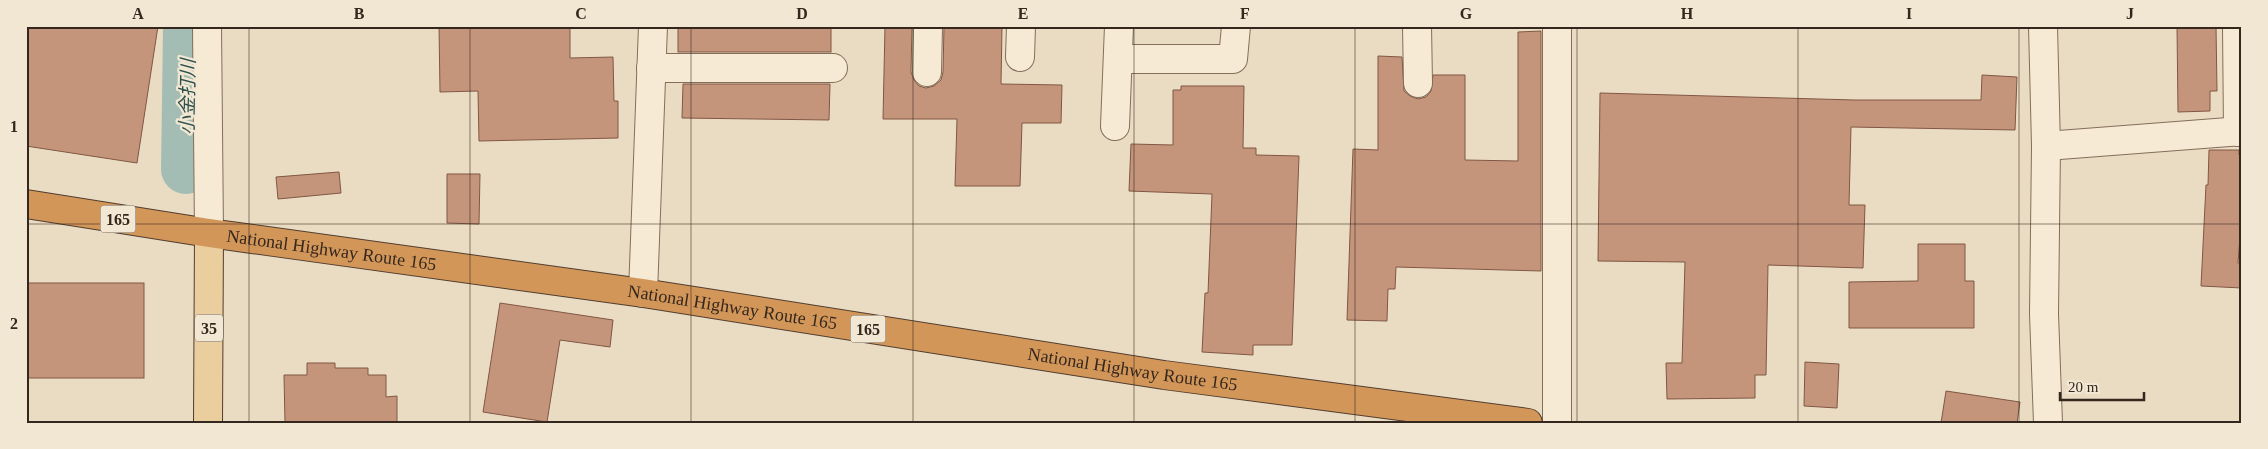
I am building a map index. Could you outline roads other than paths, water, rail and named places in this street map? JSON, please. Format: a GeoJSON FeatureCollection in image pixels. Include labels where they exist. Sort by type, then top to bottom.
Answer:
{"type":"FeatureCollection","features":[{"type":"Feature","properties":{"kind":"highway","name":"National Highway Route 165"},"geometry":{"type":"LineString","coordinates":[[26,204],[209,233],[643,293],[1164,375],[1528,423]]}},
{"type":"Feature","properties":{"kind":"main road","name":"35"},"geometry":{"type":"LineString","coordinates":[[208,423],[209,233]]}},
{"type":"Feature","properties":{"kind":"street"},"geometry":{"type":"LineString","coordinates":[[207,26],[209,233]]}},
{"type":"Feature","properties":{"kind":"street"},"geometry":{"type":"LineString","coordinates":[[643,293],[653,26]]}},
{"type":"Feature","properties":{"kind":"street"},"geometry":{"type":"LineString","coordinates":[[927,72],[928,26]]}},
{"type":"Feature","properties":{"kind":"street"},"geometry":{"type":"LineString","coordinates":[[1020,57],[1021,26]]}},
{"type":"Feature","properties":{"kind":"street"},"geometry":{"type":"LineString","coordinates":[[1115,126],[1119,26]]}},
{"type":"Feature","properties":{"kind":"street"},"geometry":{"type":"LineString","coordinates":[[1118,59],[1233,59],[1236,26]]}},
{"type":"Feature","properties":{"kind":"street"},"geometry":{"type":"LineString","coordinates":[[1417,26],[1418,83]]}},
{"type":"Feature","properties":{"kind":"street"},"geometry":{"type":"LineString","coordinates":[[1557,26],[1557,423]]}},
{"type":"Feature","properties":{"kind":"street"},"geometry":{"type":"LineString","coordinates":[[2043,26],[2046,146],[2044,314],[2048,423]]}},
{"type":"Feature","properties":{"kind":"street"},"geometry":{"type":"LineString","coordinates":[[2046,146],[2240,132],[2237,26]]}},
{"type":"Feature","properties":{"kind":"street"},"geometry":{"type":"LineString","coordinates":[[651,68],[833,68]]}},
{"type":"Feature","properties":{"kind":"waterway","name":"小金打川"},"geometry":{"type":"LineString","coordinates":[[186,169],[188,26]]}}]}
